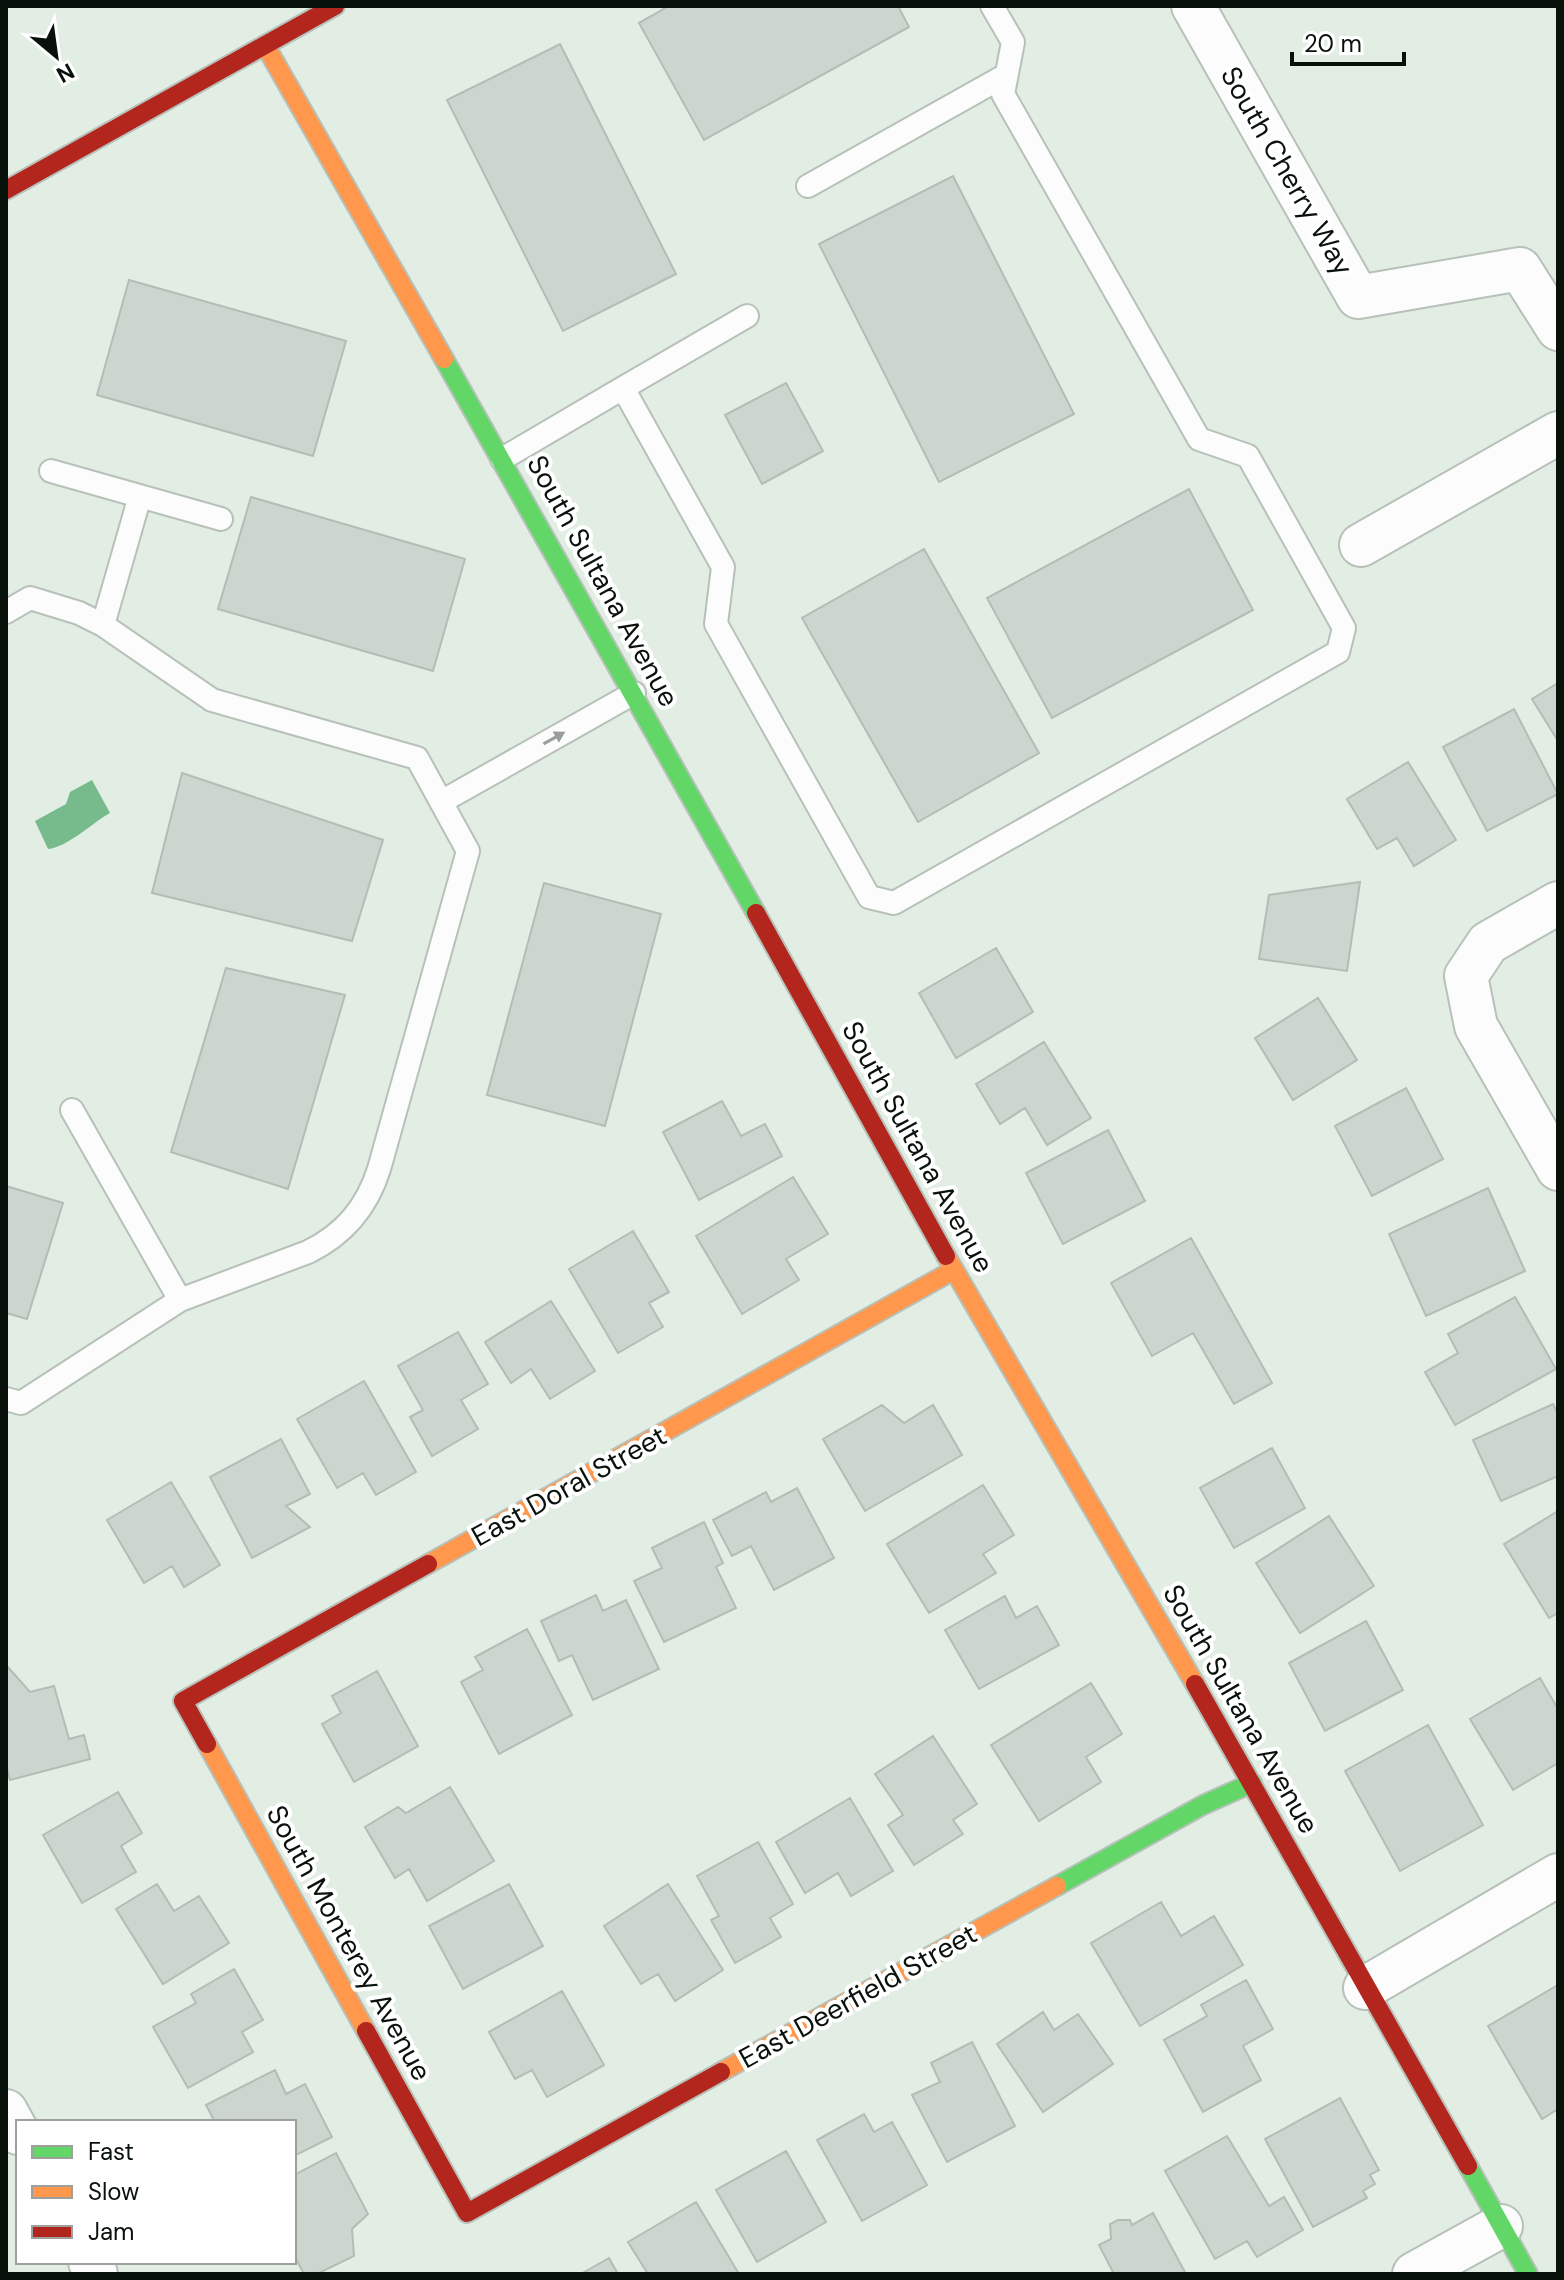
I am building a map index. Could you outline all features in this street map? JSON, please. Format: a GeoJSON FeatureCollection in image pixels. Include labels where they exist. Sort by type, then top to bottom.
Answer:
{"type":"FeatureCollection","features":[{"type":"Feature","properties":{"kind":"street"},"geometry":{"type":"LineString","coordinates":[[6,190],[335,6]]}},
{"type":"Feature","properties":{"kind":"street","name":"South Cherry Way"},"geometry":{"type":"LineString","coordinates":[[1193,6],[1358,297],[1520,269],[1558,329]]}},
{"type":"Feature","properties":{"kind":"street","name":"South Sultana Avenue"},"geometry":{"type":"LineString","coordinates":[[265,45],[634,693],[954,1270],[1252,1783],[1528,2274]]}},
{"type":"Feature","properties":{"kind":"street"},"geometry":{"type":"LineString","coordinates":[[1361,545],[1558,433]]}},
{"type":"Feature","properties":{"kind":"street"},"geometry":{"type":"LineString","coordinates":[[1558,903],[1488,943],[1466,976],[1476,1026],[1558,1169]]}},
{"type":"Feature","properties":{"kind":"street","name":"East Doral Street"},"geometry":{"type":"LineString","coordinates":[[183,1701],[954,1270]]}},
{"type":"Feature","properties":{"kind":"street","name":"South Monterey Avenue"},"geometry":{"type":"LineString","coordinates":[[183,1701],[467,2213]]}},
{"type":"Feature","properties":{"kind":"street","name":"East Deerfield Street"},"geometry":{"type":"LineString","coordinates":[[467,2213],[1192,1811],[1252,1783]]}},
{"type":"Feature","properties":{"kind":"street"},"geometry":{"type":"LineString","coordinates":[[1365,1988],[1558,1875]]}},
{"type":"Feature","properties":{"kind":"street"},"geometry":{"type":"LineString","coordinates":[[6,2111],[16,2129]]}},
{"type":"Feature","properties":{"kind":"street"},"geometry":{"type":"LineString","coordinates":[[1414,2274],[1501,2226]]}},
{"type":"Feature","properties":{"kind":"lane"},"geometry":{"type":"LineString","coordinates":[[623,388],[723,567],[716,624],[869,897],[894,903],[1338,652],[1344,628],[1248,456],[1199,439],[1003,94],[1013,42],[992,6]]}},
{"type":"Feature","properties":{"kind":"lane"},"geometry":{"type":"LineString","coordinates":[[808,186],[1006,75]]}},
{"type":"Feature","properties":{"kind":"lane"},"geometry":{"type":"LineString","coordinates":[[502,459],[747,316]]}},
{"type":"Feature","properties":{"kind":"lane"},"geometry":{"type":"LineString","coordinates":[[51,471],[221,519]]}},
{"type":"Feature","properties":{"kind":"lane"},"geometry":{"type":"LineString","coordinates":[[103,625],[140,496]]}},
{"type":"Feature","properties":{"kind":"lane"},"geometry":{"type":"LineString","coordinates":[[6,612],[30,598],[79,613],[103,625],[212,700],[417,758],[468,851],[368,1197],[346,1227],[317,1247],[180,1300],[21,1403],[6,1399]]}},
{"type":"Feature","properties":{"kind":"lane"},"geometry":{"type":"LineString","coordinates":[[441,802],[634,693]]}},
{"type":"Feature","properties":{"kind":"lane"},"geometry":{"type":"LineString","coordinates":[[72,1110],[180,1300]]}},
{"type":"Feature","properties":{"kind":"shaded area"},"geometry":{"type":"Polygon","coordinates":[[[92,780],[110,813],[72,839],[48,849],[35,821],[66,804],[70,792],[92,780]]]}},
{"type":"Feature","properties":{"kind":"building"},"geometry":{"type":"Polygon","coordinates":[[[669,6],[898,6],[909,27],[704,140],[639,23],[669,6]]]}},
{"type":"Feature","properties":{"kind":"building"},"geometry":{"type":"Polygon","coordinates":[[[560,44],[676,274],[563,331],[447,100],[560,44]]]}},
{"type":"Feature","properties":{"kind":"building"},"geometry":{"type":"Polygon","coordinates":[[[953,176],[1074,414],[939,482],[819,244],[953,176]]]}},
{"type":"Feature","properties":{"kind":"building"},"geometry":{"type":"Polygon","coordinates":[[[129,280],[346,341],[313,456],[97,395],[129,280]]]}},
{"type":"Feature","properties":{"kind":"building"},"geometry":{"type":"Polygon","coordinates":[[[786,383],[823,451],[762,484],[725,415],[786,383]]]}},
{"type":"Feature","properties":{"kind":"building"},"geometry":{"type":"Polygon","coordinates":[[[1189,489],[1253,610],[1052,718],[987,598],[1189,489]]]}},
{"type":"Feature","properties":{"kind":"building"},"geometry":{"type":"Polygon","coordinates":[[[251,497],[465,559],[433,671],[218,609],[251,497]]]}},
{"type":"Feature","properties":{"kind":"building"},"geometry":{"type":"Polygon","coordinates":[[[924,549],[1039,753],[918,822],[802,618],[924,549]]]}},
{"type":"Feature","properties":{"kind":"building"},"geometry":{"type":"Polygon","coordinates":[[[1558,683],[1558,741],[1532,699],[1558,683]]]}},
{"type":"Feature","properties":{"kind":"building"},"geometry":{"type":"Polygon","coordinates":[[[1514,709],[1558,794],[1487,831],[1443,747],[1514,709]]]}},
{"type":"Feature","properties":{"kind":"building"},"geometry":{"type":"Polygon","coordinates":[[[1408,762],[1456,840],[1414,866],[1397,838],[1377,849],[1347,799],[1408,762]]]}},
{"type":"Feature","properties":{"kind":"building"},"geometry":{"type":"Polygon","coordinates":[[[182,773],[383,840],[352,941],[152,893],[182,773]]]}},
{"type":"Feature","properties":{"kind":"building"},"geometry":{"type":"Polygon","coordinates":[[[1360,882],[1347,971],[1259,959],[1269,895],[1360,882]]]}},
{"type":"Feature","properties":{"kind":"building"},"geometry":{"type":"Polygon","coordinates":[[[544,883],[661,914],[605,1126],[487,1095],[544,883]]]}},
{"type":"Feature","properties":{"kind":"building"},"geometry":{"type":"Polygon","coordinates":[[[996,948],[1033,1012],[956,1058],[919,993],[996,948]]]}},
{"type":"Feature","properties":{"kind":"building"},"geometry":{"type":"Polygon","coordinates":[[[226,968],[345,995],[288,1189],[171,1152],[226,968]]]}},
{"type":"Feature","properties":{"kind":"building"},"geometry":{"type":"Polygon","coordinates":[[[1318,998],[1357,1060],[1293,1100],[1255,1038],[1318,998]]]}},
{"type":"Feature","properties":{"kind":"building"},"geometry":{"type":"Polygon","coordinates":[[[1044,1042],[1091,1118],[1047,1145],[1025,1108],[1000,1124],[976,1084],[1044,1042]]]}},
{"type":"Feature","properties":{"kind":"building"},"geometry":{"type":"Polygon","coordinates":[[[1406,1088],[1443,1159],[1372,1196],[1335,1126],[1406,1088]]]}},
{"type":"Feature","properties":{"kind":"building"},"geometry":{"type":"Polygon","coordinates":[[[722,1101],[741,1136],[765,1124],[782,1156],[699,1200],[663,1132],[722,1101]]]}},
{"type":"Feature","properties":{"kind":"building"},"geometry":{"type":"Polygon","coordinates":[[[1108,1130],[1145,1201],[1063,1244],[1026,1173],[1108,1130]]]}},
{"type":"Feature","properties":{"kind":"building"},"geometry":{"type":"Polygon","coordinates":[[[793,1177],[828,1234],[786,1259],[799,1280],[742,1314],[696,1236],[793,1177]]]}},
{"type":"Feature","properties":{"kind":"building"},"geometry":{"type":"Polygon","coordinates":[[[6,1186],[63,1203],[27,1319],[6,1313],[6,1186]]]}},
{"type":"Feature","properties":{"kind":"building"},"geometry":{"type":"Polygon","coordinates":[[[1488,1188],[1525,1271],[1426,1316],[1389,1234],[1488,1188]]]}},
{"type":"Feature","properties":{"kind":"building"},"geometry":{"type":"Polygon","coordinates":[[[633,1231],[669,1292],[649,1303],[663,1327],[618,1353],[569,1269],[633,1231]]]}},
{"type":"Feature","properties":{"kind":"building"},"geometry":{"type":"Polygon","coordinates":[[[1191,1238],[1272,1383],[1234,1404],[1193,1333],[1152,1356],[1111,1283],[1191,1238]]]}},
{"type":"Feature","properties":{"kind":"building"},"geometry":{"type":"Polygon","coordinates":[[[1515,1297],[1556,1369],[1455,1425],[1425,1372],[1458,1353],[1448,1334],[1515,1297]]]}},
{"type":"Feature","properties":{"kind":"building"},"geometry":{"type":"Polygon","coordinates":[[[551,1301],[595,1371],[550,1399],[531,1369],[511,1383],[485,1342],[551,1301]]]}},
{"type":"Feature","properties":{"kind":"building"},"geometry":{"type":"Polygon","coordinates":[[[458,1332],[488,1384],[461,1400],[478,1429],[432,1456],[410,1417],[423,1410],[398,1366],[458,1332]]]}},
{"type":"Feature","properties":{"kind":"building"},"geometry":{"type":"Polygon","coordinates":[[[364,1381],[416,1472],[376,1495],[363,1473],[337,1488],[297,1419],[364,1381]]]}},
{"type":"Feature","properties":{"kind":"building"},"geometry":{"type":"Polygon","coordinates":[[[1553,1404],[1558,1414],[1558,1476],[1501,1501],[1473,1440],[1553,1404]]]}},
{"type":"Feature","properties":{"kind":"building"},"geometry":{"type":"Polygon","coordinates":[[[882,1405],[904,1423],[933,1405],[962,1455],[865,1511],[823,1439],[882,1405]]]}},
{"type":"Feature","properties":{"kind":"building"},"geometry":{"type":"Polygon","coordinates":[[[281,1439],[310,1494],[286,1506],[310,1527],[252,1558],[210,1477],[281,1439]]]}},
{"type":"Feature","properties":{"kind":"building"},"geometry":{"type":"Polygon","coordinates":[[[1272,1448],[1305,1508],[1234,1548],[1200,1488],[1272,1448]]]}},
{"type":"Feature","properties":{"kind":"building"},"geometry":{"type":"Polygon","coordinates":[[[171,1482],[220,1565],[184,1587],[172,1566],[144,1583],[107,1520],[171,1482]]]}},
{"type":"Feature","properties":{"kind":"building"},"geometry":{"type":"Polygon","coordinates":[[[983,1485],[1014,1535],[983,1554],[996,1573],[929,1613],[887,1544],[983,1485]]]}},
{"type":"Feature","properties":{"kind":"building"},"geometry":{"type":"Polygon","coordinates":[[[797,1488],[834,1558],[774,1590],[751,1546],[732,1556],[713,1520],[766,1492],[771,1502],[797,1488]]]}},
{"type":"Feature","properties":{"kind":"building"},"geometry":{"type":"Polygon","coordinates":[[[1558,1511],[1558,1613],[1549,1618],[1504,1544],[1558,1511]]]}},
{"type":"Feature","properties":{"kind":"building"},"geometry":{"type":"Polygon","coordinates":[[[1329,1516],[1374,1586],[1300,1633],[1256,1563],[1329,1516]]]}},
{"type":"Feature","properties":{"kind":"building"},"geometry":{"type":"Polygon","coordinates":[[[704,1522],[723,1563],[716,1567],[736,1608],[664,1642],[634,1581],[662,1568],[652,1548],[704,1522]]]}},
{"type":"Feature","properties":{"kind":"building"},"geometry":{"type":"Polygon","coordinates":[[[596,1595],[603,1611],[626,1600],[659,1669],[593,1700],[572,1655],[559,1661],[541,1621],[596,1595]]]}},
{"type":"Feature","properties":{"kind":"building"},"geometry":{"type":"Polygon","coordinates":[[[1005,1596],[1016,1618],[1037,1606],[1059,1645],[979,1689],[945,1630],[1005,1596]]]}},
{"type":"Feature","properties":{"kind":"building"},"geometry":{"type":"Polygon","coordinates":[[[1366,1621],[1403,1690],[1325,1731],[1289,1663],[1366,1621]]]}},
{"type":"Feature","properties":{"kind":"building"},"geometry":{"type":"Polygon","coordinates":[[[527,1629],[572,1715],[499,1754],[461,1682],[483,1670],[475,1657],[527,1629]]]}},
{"type":"Feature","properties":{"kind":"building"},"geometry":{"type":"Polygon","coordinates":[[[6,1665],[30,1692],[54,1686],[69,1739],[84,1735],[90,1759],[10,1780],[6,1765],[6,1665]]]}},
{"type":"Feature","properties":{"kind":"building"},"geometry":{"type":"Polygon","coordinates":[[[377,1671],[418,1746],[354,1782],[322,1724],[341,1713],[332,1696],[377,1671]]]}},
{"type":"Feature","properties":{"kind":"building"},"geometry":{"type":"Polygon","coordinates":[[[1540,1678],[1558,1709],[1558,1763],[1513,1790],[1470,1719],[1540,1678]]]}},
{"type":"Feature","properties":{"kind":"building"},"geometry":{"type":"Polygon","coordinates":[[[1091,1683],[1122,1734],[1086,1757],[1101,1782],[1039,1821],[991,1745],[1091,1683]]]}},
{"type":"Feature","properties":{"kind":"building"},"geometry":{"type":"Polygon","coordinates":[[[1428,1725],[1483,1825],[1400,1871],[1345,1771],[1428,1725]]]}},
{"type":"Feature","properties":{"kind":"building"},"geometry":{"type":"Polygon","coordinates":[[[933,1736],[977,1804],[953,1820],[963,1834],[914,1865],[888,1825],[903,1815],[875,1774],[933,1736]]]}},
{"type":"Feature","properties":{"kind":"building"},"geometry":{"type":"Polygon","coordinates":[[[450,1787],[494,1861],[427,1901],[409,1869],[395,1878],[365,1827],[398,1807],[406,1813],[450,1787]]]}},
{"type":"Feature","properties":{"kind":"building"},"geometry":{"type":"Polygon","coordinates":[[[118,1792],[142,1833],[121,1846],[136,1872],[82,1903],[43,1835],[118,1792]]]}},
{"type":"Feature","properties":{"kind":"building"},"geometry":{"type":"Polygon","coordinates":[[[850,1798],[893,1871],[851,1896],[838,1873],[805,1893],[776,1842],[850,1798]]]}},
{"type":"Feature","properties":{"kind":"building"},"geometry":{"type":"Polygon","coordinates":[[[758,1842],[793,1904],[770,1918],[781,1937],[735,1963],[711,1920],[719,1916],[697,1876],[758,1842]]]}},
{"type":"Feature","properties":{"kind":"building"},"geometry":{"type":"Polygon","coordinates":[[[157,1884],[174,1911],[199,1896],[229,1943],[163,1984],[116,1909],[157,1884]]]}},
{"type":"Feature","properties":{"kind":"building"},"geometry":{"type":"Polygon","coordinates":[[[509,1884],[543,1946],[463,1989],[429,1926],[509,1884]]]}},
{"type":"Feature","properties":{"kind":"building"},"geometry":{"type":"Polygon","coordinates":[[[668,1884],[723,1970],[675,2001],[658,1974],[641,1984],[604,1926],[668,1884]]]}},
{"type":"Feature","properties":{"kind":"building"},"geometry":{"type":"Polygon","coordinates":[[[1161,1902],[1181,1936],[1214,1916],[1243,1965],[1140,2026],[1091,1943],[1161,1902]]]}},
{"type":"Feature","properties":{"kind":"building"},"geometry":{"type":"Polygon","coordinates":[[[234,1969],[263,2020],[242,2032],[253,2052],[188,2088],[153,2027],[196,2003],[191,1994],[234,1969]]]}},
{"type":"Feature","properties":{"kind":"building"},"geometry":{"type":"Polygon","coordinates":[[[1246,1980],[1273,2029],[1243,2046],[1261,2080],[1203,2112],[1164,2040],[1207,2016],[1201,2005],[1246,1980]]]}},
{"type":"Feature","properties":{"kind":"building"},"geometry":{"type":"Polygon","coordinates":[[[1558,1985],[1558,2109],[1542,2119],[1488,2026],[1558,1985]]]}},
{"type":"Feature","properties":{"kind":"building"},"geometry":{"type":"Polygon","coordinates":[[[562,1991],[604,2065],[547,2097],[532,2070],[515,2079],[489,2032],[562,1991]]]}},
{"type":"Feature","properties":{"kind":"building"},"geometry":{"type":"Polygon","coordinates":[[[1043,2012],[1054,2030],[1078,2014],[1113,2064],[1043,2112],[997,2044],[1043,2012]]]}},
{"type":"Feature","properties":{"kind":"building"},"geometry":{"type":"Polygon","coordinates":[[[972,2042],[1015,2126],[947,2162],[912,2095],[940,2082],[931,2063],[972,2042]]]}},
{"type":"Feature","properties":{"kind":"building"},"geometry":{"type":"Polygon","coordinates":[[[275,2070],[286,2094],[305,2084],[332,2137],[296,2155],[296,2120],[214,2120],[206,2105],[275,2070]]]}},
{"type":"Feature","properties":{"kind":"building"},"geometry":{"type":"Polygon","coordinates":[[[1340,2098],[1379,2170],[1370,2175],[1375,2184],[1363,2191],[1367,2198],[1313,2227],[1265,2139],[1340,2098]]]}},
{"type":"Feature","properties":{"kind":"building"},"geometry":{"type":"Polygon","coordinates":[[[864,2114],[874,2132],[892,2122],[927,2185],[862,2221],[817,2140],[864,2114]]]}},
{"type":"Feature","properties":{"kind":"building"},"geometry":{"type":"Polygon","coordinates":[[[1227,2136],[1269,2206],[1284,2197],[1303,2230],[1257,2257],[1247,2241],[1215,2259],[1165,2171],[1227,2136]]]}},
{"type":"Feature","properties":{"kind":"building"},"geometry":{"type":"Polygon","coordinates":[[[786,2151],[826,2222],[757,2262],[716,2190],[786,2151]]]}},
{"type":"Feature","properties":{"kind":"building"},"geometry":{"type":"Polygon","coordinates":[[[336,2153],[368,2214],[352,2229],[354,2256],[317,2274],[304,2274],[296,2259],[296,2174],[336,2153]]]}},
{"type":"Feature","properties":{"kind":"building"},"geometry":{"type":"Polygon","coordinates":[[[696,2202],[739,2274],[648,2274],[628,2242],[696,2202]]]}},
{"type":"Feature","properties":{"kind":"building"},"geometry":{"type":"Polygon","coordinates":[[[1153,2213],[1186,2274],[1114,2274],[1099,2245],[1111,2239],[1110,2224],[1130,2220],[1132,2225],[1153,2213]]]}},
{"type":"Feature","properties":{"kind":"building"},"geometry":{"type":"Polygon","coordinates":[[[609,2258],[618,2274],[581,2274],[609,2258]]]}},
{"type":"Feature","properties":{"kind":"traffic: fast"},"geometry":{"type":"LineString","coordinates":[[444,359],[756,913]]}},
{"type":"Feature","properties":{"kind":"traffic: fast"},"geometry":{"type":"LineString","coordinates":[[1057,1886],[1203,1805],[1252,1783]]}},
{"type":"Feature","properties":{"kind":"traffic: fast"},"geometry":{"type":"LineString","coordinates":[[1468,2166],[1528,2274]]}},
{"type":"Feature","properties":{"kind":"traffic: slow"},"geometry":{"type":"LineString","coordinates":[[265,45],[444,359]]}},
{"type":"Feature","properties":{"kind":"traffic: slow"},"geometry":{"type":"LineString","coordinates":[[946,1256],[1195,1684]]}},
{"type":"Feature","properties":{"kind":"traffic: slow"},"geometry":{"type":"LineString","coordinates":[[428,1564],[954,1270]]}},
{"type":"Feature","properties":{"kind":"traffic: slow"},"geometry":{"type":"LineString","coordinates":[[207,1744],[366,2031]]}},
{"type":"Feature","properties":{"kind":"traffic: slow"},"geometry":{"type":"LineString","coordinates":[[721,2072],[1057,1886]]}},
{"type":"Feature","properties":{"kind":"traffic: jam"},"geometry":{"type":"LineString","coordinates":[[6,190],[335,6]]}},
{"type":"Feature","properties":{"kind":"traffic: jam"},"geometry":{"type":"LineString","coordinates":[[756,913],[946,1256]]}},
{"type":"Feature","properties":{"kind":"traffic: jam"},"geometry":{"type":"LineString","coordinates":[[207,1744],[183,1701],[428,1564]]}},
{"type":"Feature","properties":{"kind":"traffic: jam"},"geometry":{"type":"LineString","coordinates":[[1195,1684],[1468,2166]]}},
{"type":"Feature","properties":{"kind":"traffic: jam"},"geometry":{"type":"LineString","coordinates":[[366,2031],[467,2213],[721,2072]]}}]}
